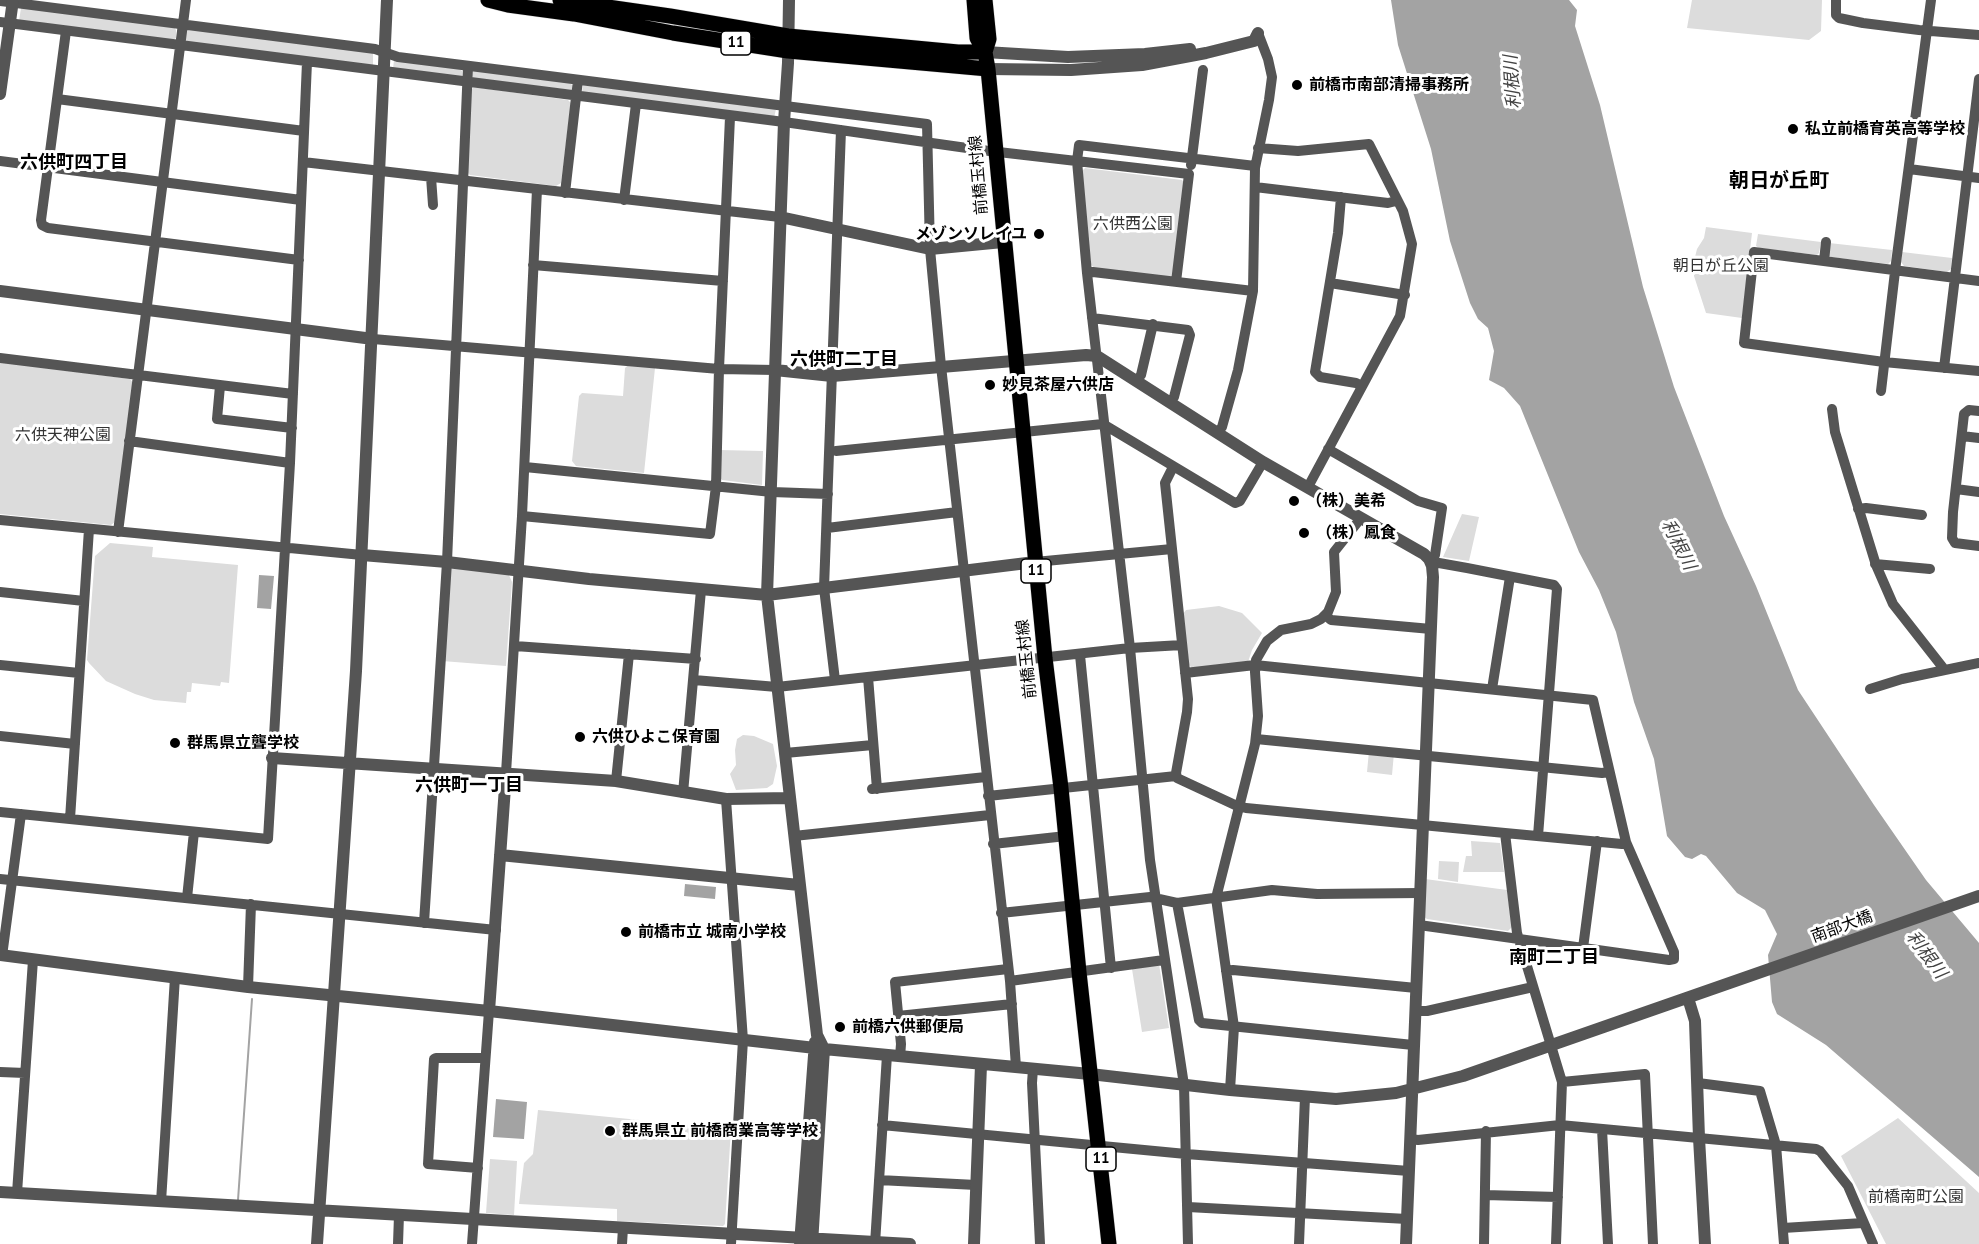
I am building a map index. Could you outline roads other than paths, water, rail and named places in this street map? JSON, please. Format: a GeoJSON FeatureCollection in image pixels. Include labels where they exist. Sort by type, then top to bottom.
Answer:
{"type":"FeatureCollection","features":[{"type":"Feature","properties":{"kind":"main road","name":"11"},"geometry":{"type":"LineString","coordinates":[[488,0],[673,33],[788,43],[985,52]]}},
{"type":"Feature","properties":{"kind":"main road","name":"11"},"geometry":{"type":"LineString","coordinates":[[560,0],[619,5],[788,43],[988,69]]}},
{"type":"Feature","properties":{"kind":"main road"},"geometry":{"type":"LineString","coordinates":[[974,0],[977,38],[985,52]]}},
{"type":"Feature","properties":{"kind":"main road"},"geometry":{"type":"LineString","coordinates":[[985,0],[989,39],[985,52]]}},
{"type":"Feature","properties":{"kind":"main road","name":"前橋玉村線"},"geometry":{"type":"LineString","coordinates":[[985,52],[1035,562],[1109,1244]]}},
{"type":"Feature","properties":{"kind":"street"},"geometry":{"type":"LineString","coordinates":[[118,532],[186,0]]}},
{"type":"Feature","properties":{"kind":"street"},"geometry":{"type":"LineString","coordinates":[[317,1244],[341,914],[362,555],[387,0]]}},
{"type":"Feature","properties":{"kind":"street"},"geometry":{"type":"LineString","coordinates":[[789,0],[766,595],[818,1048],[806,1241]]}},
{"type":"Feature","properties":{"kind":"street"},"geometry":{"type":"LineString","coordinates":[[1836,0],[1836,15],[1839,18],[1863,23],[1979,35]]}},
{"type":"Feature","properties":{"kind":"street"},"geometry":{"type":"LineString","coordinates":[[1881,391],[1931,0]]}},
{"type":"Feature","properties":{"kind":"street"},"geometry":{"type":"LineString","coordinates":[[0,94],[8,1],[375,49],[384,53],[468,66],[927,124],[930,249],[941,366],[1010,981],[1016,1067]]}},
{"type":"Feature","properties":{"kind":"street"},"geometry":{"type":"LineString","coordinates":[[5,23],[1189,174]]}},
{"type":"Feature","properties":{"kind":"street"},"geometry":{"type":"LineString","coordinates":[[66,31],[41,220],[45,227],[299,260]]}},
{"type":"Feature","properties":{"kind":"street"},"geometry":{"type":"LineString","coordinates":[[985,52],[1047,57],[1145,54],[1211,46],[1258,33]]}},
{"type":"Feature","properties":{"kind":"street"},"geometry":{"type":"LineString","coordinates":[[988,69],[1090,69],[1150,64],[1254,41],[1258,33]]}},
{"type":"Feature","properties":{"kind":"street"},"geometry":{"type":"LineString","coordinates":[[1218,432],[1224,420],[1238,370],[1253,291],[1256,166],[1272,77],[1258,33]]}},
{"type":"Feature","properties":{"kind":"street"},"geometry":{"type":"LineString","coordinates":[[0,812],[268,839],[292,428],[307,62]]}},
{"type":"Feature","properties":{"kind":"street"},"geometry":{"type":"LineString","coordinates":[[424,922],[447,562],[468,66]]}},
{"type":"Feature","properties":{"kind":"street"},"geometry":{"type":"LineString","coordinates":[[1176,282],[1203,70]]}},
{"type":"Feature","properties":{"kind":"street"},"geometry":{"type":"LineString","coordinates":[[1944,368],[1979,79]]}},
{"type":"Feature","properties":{"kind":"street"},"geometry":{"type":"LineString","coordinates":[[564,193],[578,80]]}},
{"type":"Feature","properties":{"kind":"street"},"geometry":{"type":"LineString","coordinates":[[57,99],[304,131]]}},
{"type":"Feature","properties":{"kind":"street"},"geometry":{"type":"LineString","coordinates":[[624,200],[636,104]]}},
{"type":"Feature","properties":{"kind":"street"},"geometry":{"type":"LineString","coordinates":[[522,516],[710,534],[716,486],[730,117]]}},
{"type":"Feature","properties":{"kind":"street"},"geometry":{"type":"LineString","coordinates":[[835,680],[824,588],[841,130]]}},
{"type":"Feature","properties":{"kind":"street"},"geometry":{"type":"LineString","coordinates":[[1258,148],[1298,151],[1367,143],[1372,146],[1396,201],[1403,211],[1412,244],[1400,316],[1308,487]]}},
{"type":"Feature","properties":{"kind":"street"},"geometry":{"type":"LineString","coordinates":[[1188,1244],[1184,1085],[1154,897],[1130,648],[1096,356],[1077,161],[1079,145],[1256,166]]}},
{"type":"Feature","properties":{"kind":"street"},"geometry":{"type":"LineString","coordinates":[[0,161],[302,200]]}},
{"type":"Feature","properties":{"kind":"street"},"geometry":{"type":"LineString","coordinates":[[303,162],[780,217],[930,249],[1004,242]]}},
{"type":"Feature","properties":{"kind":"street"},"geometry":{"type":"LineString","coordinates":[[1909,169],[1979,178]]}},
{"type":"Feature","properties":{"kind":"street"},"geometry":{"type":"LineString","coordinates":[[431,177],[433,205]]}},
{"type":"Feature","properties":{"kind":"street"},"geometry":{"type":"LineString","coordinates":[[1255,187],[1396,201]]}},
{"type":"Feature","properties":{"kind":"street"},"geometry":{"type":"LineString","coordinates":[[472,1244],[515,646],[537,189]]}},
{"type":"Feature","properties":{"kind":"street"},"geometry":{"type":"LineString","coordinates":[[1341,197],[1338,233],[1315,372],[1320,377],[1362,386]]}},
{"type":"Feature","properties":{"kind":"street"},"geometry":{"type":"LineString","coordinates":[[1824,261],[1826,242]]}},
{"type":"Feature","properties":{"kind":"street"},"geometry":{"type":"LineString","coordinates":[[1979,281],[1754,252],[1744,343],[1884,362],[1979,371]]}},
{"type":"Feature","properties":{"kind":"street"},"geometry":{"type":"LineString","coordinates":[[533,265],[723,281]]}},
{"type":"Feature","properties":{"kind":"street"},"geometry":{"type":"LineString","coordinates":[[1087,273],[1253,291]]}},
{"type":"Feature","properties":{"kind":"street"},"geometry":{"type":"LineString","coordinates":[[1330,283],[1405,296]]}},
{"type":"Feature","properties":{"kind":"street"},"geometry":{"type":"LineString","coordinates":[[0,291],[373,339],[719,369],[775,370],[832,376],[1096,356],[1263,462],[1424,554],[1431,562],[1554,585],[1557,589],[1538,836]]}},
{"type":"Feature","properties":{"kind":"street"},"geometry":{"type":"LineString","coordinates":[[1092,318],[1185,328],[1190,332],[1174,397],[1170,402]]}},
{"type":"Feature","properties":{"kind":"street"},"geometry":{"type":"LineString","coordinates":[[1137,380],[1141,375],[1153,324]]}},
{"type":"Feature","properties":{"kind":"street"},"geometry":{"type":"LineString","coordinates":[[0,358],[293,394]]}},
{"type":"Feature","properties":{"kind":"street"},"geometry":{"type":"LineString","coordinates":[[220,386],[217,419],[292,428]]}},
{"type":"Feature","properties":{"kind":"street"},"geometry":{"type":"LineString","coordinates":[[1832,409],[1835,432],[1875,564],[1893,604],[1944,669]]}},
{"type":"Feature","properties":{"kind":"street"},"geometry":{"type":"LineString","coordinates":[[1979,411],[1969,410],[1964,414],[1953,512],[1953,541],[1979,546]]}},
{"type":"Feature","properties":{"kind":"street"},"geometry":{"type":"LineString","coordinates":[[836,451],[1104,424],[1235,503],[1240,501],[1263,462]]}},
{"type":"Feature","properties":{"kind":"street"},"geometry":{"type":"LineString","coordinates":[[1962,436],[1979,438]]}},
{"type":"Feature","properties":{"kind":"street"},"geometry":{"type":"LineString","coordinates":[[129,441],[290,463]]}},
{"type":"Feature","properties":{"kind":"street"},"geometry":{"type":"LineString","coordinates":[[1328,449],[1419,501],[1442,508],[1435,555],[1431,562],[1431,629],[1406,1244]]}},
{"type":"Feature","properties":{"kind":"street"},"geometry":{"type":"LineString","coordinates":[[525,467],[770,492],[828,494]]}},
{"type":"Feature","properties":{"kind":"street"},"geometry":{"type":"LineString","coordinates":[[1173,467],[1165,483],[1188,699],[1176,776]]}},
{"type":"Feature","properties":{"kind":"street"},"geometry":{"type":"LineString","coordinates":[[1956,489],[1979,492]]}},
{"type":"Feature","properties":{"kind":"street"},"geometry":{"type":"LineString","coordinates":[[1858,509],[1922,515]]}},
{"type":"Feature","properties":{"kind":"street"},"geometry":{"type":"LineString","coordinates":[[827,528],[957,512]]}},
{"type":"Feature","properties":{"kind":"street"},"geometry":{"type":"LineString","coordinates":[[1230,1090],[1234,1027],[1216,898],[1256,739],[1258,716],[1255,665],[1263,646],[1276,633],[1283,629],[1311,624],[1321,620],[1325,615],[1336,594],[1334,552],[1361,518]]}},
{"type":"Feature","properties":{"kind":"street"},"geometry":{"type":"LineString","coordinates":[[0,520],[766,595],[963,570],[1172,549]]}},
{"type":"Feature","properties":{"kind":"street"},"geometry":{"type":"LineString","coordinates":[[70,819],[89,529]]}},
{"type":"Feature","properties":{"kind":"street"},"geometry":{"type":"LineString","coordinates":[[1875,564],[1930,569]]}},
{"type":"Feature","properties":{"kind":"street"},"geometry":{"type":"LineString","coordinates":[[1492,689],[1510,577]]}},
{"type":"Feature","properties":{"kind":"street"},"geometry":{"type":"LineString","coordinates":[[683,793],[701,590]]}},
{"type":"Feature","properties":{"kind":"street"},"geometry":{"type":"LineString","coordinates":[[0,592],[84,601]]}},
{"type":"Feature","properties":{"kind":"street"},"geometry":{"type":"LineString","coordinates":[[1325,615],[1331,620],[1431,629]]}},
{"type":"Feature","properties":{"kind":"street"},"geometry":{"type":"LineString","coordinates":[[694,680],[777,687],[1130,648],[1182,645]]}},
{"type":"Feature","properties":{"kind":"street"},"geometry":{"type":"LineString","coordinates":[[515,646],[696,659]]}},
{"type":"Feature","properties":{"kind":"street"},"geometry":{"type":"LineString","coordinates":[[616,781],[628,654]]}},
{"type":"Feature","properties":{"kind":"street"},"geometry":{"type":"LineString","coordinates":[[1080,655],[1111,968]]}},
{"type":"Feature","properties":{"kind":"street"},"geometry":{"type":"LineString","coordinates":[[1870,689],[1944,669],[1979,663]]}},
{"type":"Feature","properties":{"kind":"street"},"geometry":{"type":"LineString","coordinates":[[0,665],[79,673]]}},
{"type":"Feature","properties":{"kind":"street"},"geometry":{"type":"LineString","coordinates":[[1185,673],[1255,665],[1593,700],[1626,842],[1675,958],[1669,960],[1419,925]]}},
{"type":"Feature","properties":{"kind":"street"},"geometry":{"type":"LineString","coordinates":[[868,677],[875,789],[986,777]]}},
{"type":"Feature","properties":{"kind":"street"},"geometry":{"type":"LineString","coordinates":[[0,736],[75,744]]}},
{"type":"Feature","properties":{"kind":"street"},"geometry":{"type":"LineString","coordinates":[[1256,739],[1609,772]]}},
{"type":"Feature","properties":{"kind":"street"},"geometry":{"type":"LineString","coordinates":[[785,753],[873,745]]}},
{"type":"Feature","properties":{"kind":"street"},"geometry":{"type":"LineString","coordinates":[[273,758],[616,781],[726,799],[790,798]]}},
{"type":"Feature","properties":{"kind":"street"},"geometry":{"type":"LineString","coordinates":[[988,796],[1176,776],[1241,806],[1506,834],[1622,844],[1626,842]]}},
{"type":"Feature","properties":{"kind":"street"},"geometry":{"type":"LineString","coordinates":[[726,799],[743,1040],[731,1239]]}},
{"type":"Feature","properties":{"kind":"street"},"geometry":{"type":"LineString","coordinates":[[1,955],[21,814]]}},
{"type":"Feature","properties":{"kind":"street"},"geometry":{"type":"LineString","coordinates":[[795,836],[990,815]]}},
{"type":"Feature","properties":{"kind":"street"},"geometry":{"type":"LineString","coordinates":[[187,898],[194,832]]}},
{"type":"Feature","properties":{"kind":"street"},"geometry":{"type":"LineString","coordinates":[[1506,834],[1518,939],[1562,1082],[1556,1244]]}},
{"type":"Feature","properties":{"kind":"street"},"geometry":{"type":"LineString","coordinates":[[993,844],[1066,836]]}},
{"type":"Feature","properties":{"kind":"street"},"geometry":{"type":"LineString","coordinates":[[1582,948],[1597,841]]}},
{"type":"Feature","properties":{"kind":"street"},"geometry":{"type":"LineString","coordinates":[[500,855],[800,885]]}},
{"type":"Feature","properties":{"kind":"street"},"geometry":{"type":"LineString","coordinates":[[0,879],[496,930]]}},
{"type":"Feature","properties":{"kind":"street"},"geometry":{"type":"LineString","coordinates":[[1001,913],[1105,900],[1154,897],[1177,903],[1272,890],[1317,894],[1420,893]]}},
{"type":"Feature","properties":{"kind":"street","name":"南部大橋"},"geometry":{"type":"LineString","coordinates":[[1,955],[248,987],[489,1011],[900,1057],[1090,1074],[1230,1090],[1345,1099],[1413,1090],[1463,1076],[1979,896]]}},
{"type":"Feature","properties":{"kind":"street"},"geometry":{"type":"LineString","coordinates":[[1177,903],[1199,1020],[1202,1023],[1413,1045]]}},
{"type":"Feature","properties":{"kind":"street"},"geometry":{"type":"LineString","coordinates":[[248,987],[250,904]]}},
{"type":"Feature","properties":{"kind":"street"},"geometry":{"type":"LineString","coordinates":[[17,1193],[33,960]]}},
{"type":"Feature","properties":{"kind":"street"},"geometry":{"type":"LineString","coordinates":[[1010,981],[1164,960]]}},
{"type":"Feature","properties":{"kind":"street"},"geometry":{"type":"LineString","coordinates":[[900,1057],[896,982],[1008,969]]}},
{"type":"Feature","properties":{"kind":"street"},"geometry":{"type":"LineString","coordinates":[[1226,971],[1416,988]]}},
{"type":"Feature","properties":{"kind":"street"},"geometry":{"type":"LineString","coordinates":[[161,1202],[175,977]]}},
{"type":"Feature","properties":{"kind":"street"},"geometry":{"type":"LineString","coordinates":[[1415,1011],[1427,1011],[1533,987]]}},
{"type":"Feature","properties":{"kind":"street"},"geometry":{"type":"LineString","coordinates":[[1688,998],[1695,1021],[1706,1244]]}},
{"type":"Feature","properties":{"kind":"street"},"geometry":{"type":"LineString","coordinates":[[898,1016],[1012,1004]]}},
{"type":"Feature","properties":{"kind":"street"},"geometry":{"type":"LineString","coordinates":[[875,1243],[887,1055]]}},
{"type":"Feature","properties":{"kind":"street"},"geometry":{"type":"LineString","coordinates":[[478,1168],[428,1164],[434,1059],[485,1058]]}},
{"type":"Feature","properties":{"kind":"street"},"geometry":{"type":"LineString","coordinates":[[974,1244],[981,1065]]}},
{"type":"Feature","properties":{"kind":"street"},"geometry":{"type":"LineString","coordinates":[[1033,1069],[1040,1244]]}},
{"type":"Feature","properties":{"kind":"street"},"geometry":{"type":"LineString","coordinates":[[0,1072],[25,1073]]}},
{"type":"Feature","properties":{"kind":"street"},"geometry":{"type":"LineString","coordinates":[[1562,1082],[1645,1074],[1653,1244]]}},
{"type":"Feature","properties":{"kind":"street"},"geometry":{"type":"LineString","coordinates":[[1698,1083],[1761,1091],[1776,1145],[1784,1244]]}},
{"type":"Feature","properties":{"kind":"street"},"geometry":{"type":"LineString","coordinates":[[1299,1244],[1305,1097]]}},
{"type":"Feature","properties":{"kind":"street"},"geometry":{"type":"LineString","coordinates":[[882,1125],[1186,1154],[1409,1171]]}},
{"type":"Feature","properties":{"kind":"street"},"geometry":{"type":"LineString","coordinates":[[1410,1139],[1560,1125],[1820,1151],[1848,1186],[1873,1244]]}},
{"type":"Feature","properties":{"kind":"street"},"geometry":{"type":"LineString","coordinates":[[1602,1129],[1608,1244]]}},
{"type":"Feature","properties":{"kind":"street"},"geometry":{"type":"LineString","coordinates":[[1484,1244],[1486,1131]]}},
{"type":"Feature","properties":{"kind":"street"},"geometry":{"type":"LineString","coordinates":[[879,1179],[976,1185]]}},
{"type":"Feature","properties":{"kind":"street"},"geometry":{"type":"LineString","coordinates":[[0,1192],[623,1228],[731,1239],[910,1244]]}},
{"type":"Feature","properties":{"kind":"street"},"geometry":{"type":"LineString","coordinates":[[1485,1195],[1558,1197]]}},
{"type":"Feature","properties":{"kind":"street"},"geometry":{"type":"LineString","coordinates":[[1188,1207],[1407,1219]]}},
{"type":"Feature","properties":{"kind":"street"},"geometry":{"type":"LineString","coordinates":[[398,1244],[399,1215]]}},
{"type":"Feature","properties":{"kind":"street"},"geometry":{"type":"LineString","coordinates":[[1783,1228],[1863,1223]]}},
{"type":"Feature","properties":{"kind":"street"},"geometry":{"type":"LineString","coordinates":[[622,1244],[623,1228]]}},
{"type":"Feature","properties":{"kind":"water","name":"利根川"},"geometry":{"type":"Polygon","coordinates":[[[1391,0],[1569,0],[1577,10],[1575,26],[1600,105],[1643,287],[1674,387],[1724,516],[1756,586],[1798,690],[1926,880],[1979,943],[1979,1177],[1826,1045],[1777,1014],[1772,1002],[1768,955],[1777,934],[1765,910],[1737,893],[1706,856],[1701,854],[1692,859],[1685,857],[1667,836],[1654,759],[1634,702],[1616,632],[1599,590],[1579,552],[1520,406],[1504,388],[1489,380],[1494,351],[1488,328],[1478,319],[1470,303],[1450,241],[1431,149],[1398,45],[1391,0]]]}},
{"type":"Feature","properties":{"kind":"water"},"geometry":{"type":"Polygon","coordinates":[[[259,575],[274,576],[271,609],[257,608],[259,575]]]}},
{"type":"Feature","properties":{"kind":"water"},"geometry":{"type":"Polygon","coordinates":[[[685,884],[716,887],[715,899],[684,896],[685,884]]]}},
{"type":"Feature","properties":{"kind":"water"},"geometry":{"type":"Polygon","coordinates":[[[496,1099],[527,1102],[524,1139],[493,1137],[496,1099]]]}},
{"type":"Feature","properties":{"kind":"waterway"},"geometry":{"type":"LineString","coordinates":[[238,1200],[252,999]]}},
{"type":"Feature","properties":{"kind":"place","name":"前橋市南部清掃事務所"},"geometry":{"type":"Point","coordinates":[1297,85]}},
{"type":"Feature","properties":{"kind":"place","name":"私立前橋育英高等学校"},"geometry":{"type":"Point","coordinates":[1793,129]}},
{"type":"Feature","properties":{"kind":"place","name":"メゾンソレイユ"},"geometry":{"type":"Point","coordinates":[1039,234]}},
{"type":"Feature","properties":{"kind":"place","name":"妙見茶屋六供店"},"geometry":{"type":"Point","coordinates":[990,385]}},
{"type":"Feature","properties":{"kind":"place","name":"（株）美希"},"geometry":{"type":"Point","coordinates":[1294,501]}},
{"type":"Feature","properties":{"kind":"place","name":"（株）鳳食"},"geometry":{"type":"Point","coordinates":[1304,533]}},
{"type":"Feature","properties":{"kind":"place","name":"六供ひよこ保育園"},"geometry":{"type":"Point","coordinates":[580,737]}},
{"type":"Feature","properties":{"kind":"place","name":"群馬県立聾学校"},"geometry":{"type":"Point","coordinates":[175,743]}},
{"type":"Feature","properties":{"kind":"place","name":"前橋市立 城南小学校"},"geometry":{"type":"Point","coordinates":[626,932]}},
{"type":"Feature","properties":{"kind":"place","name":"前橋六供郵便局"},"geometry":{"type":"Point","coordinates":[840,1027]}},
{"type":"Feature","properties":{"kind":"place","name":"群馬県立 前橋商業高等学校"},"geometry":{"type":"Point","coordinates":[610,1131]}},
{"type":"Feature","properties":{"kind":"district","name":"六供町四丁目"},"geometry":{"type":"Point","coordinates":[74,163]}},
{"type":"Feature","properties":{"kind":"district","name":"朝日が丘町"},"geometry":{"type":"Point","coordinates":[1779,181]}},
{"type":"Feature","properties":{"kind":"district","name":"六供町二丁目"},"geometry":{"type":"Point","coordinates":[844,360]}},
{"type":"Feature","properties":{"kind":"district","name":"六供町一丁目"},"geometry":{"type":"Point","coordinates":[469,786]}},
{"type":"Feature","properties":{"kind":"district","name":"南町二丁目"},"geometry":{"type":"Point","coordinates":[1554,958]}},
{"type":"Feature","properties":{"kind":"park label","name":"六供西公園"},"geometry":{"type":"Point","coordinates":[1133,224]}},
{"type":"Feature","properties":{"kind":"park label","name":"朝日が丘公園"},"geometry":{"type":"Point","coordinates":[1721,266]}},
{"type":"Feature","properties":{"kind":"park label","name":"六供天神公園"},"geometry":{"type":"Point","coordinates":[63,435]}},
{"type":"Feature","properties":{"kind":"park label","name":"前橋南町公園"},"geometry":{"type":"Point","coordinates":[1916,1197]}}]}
